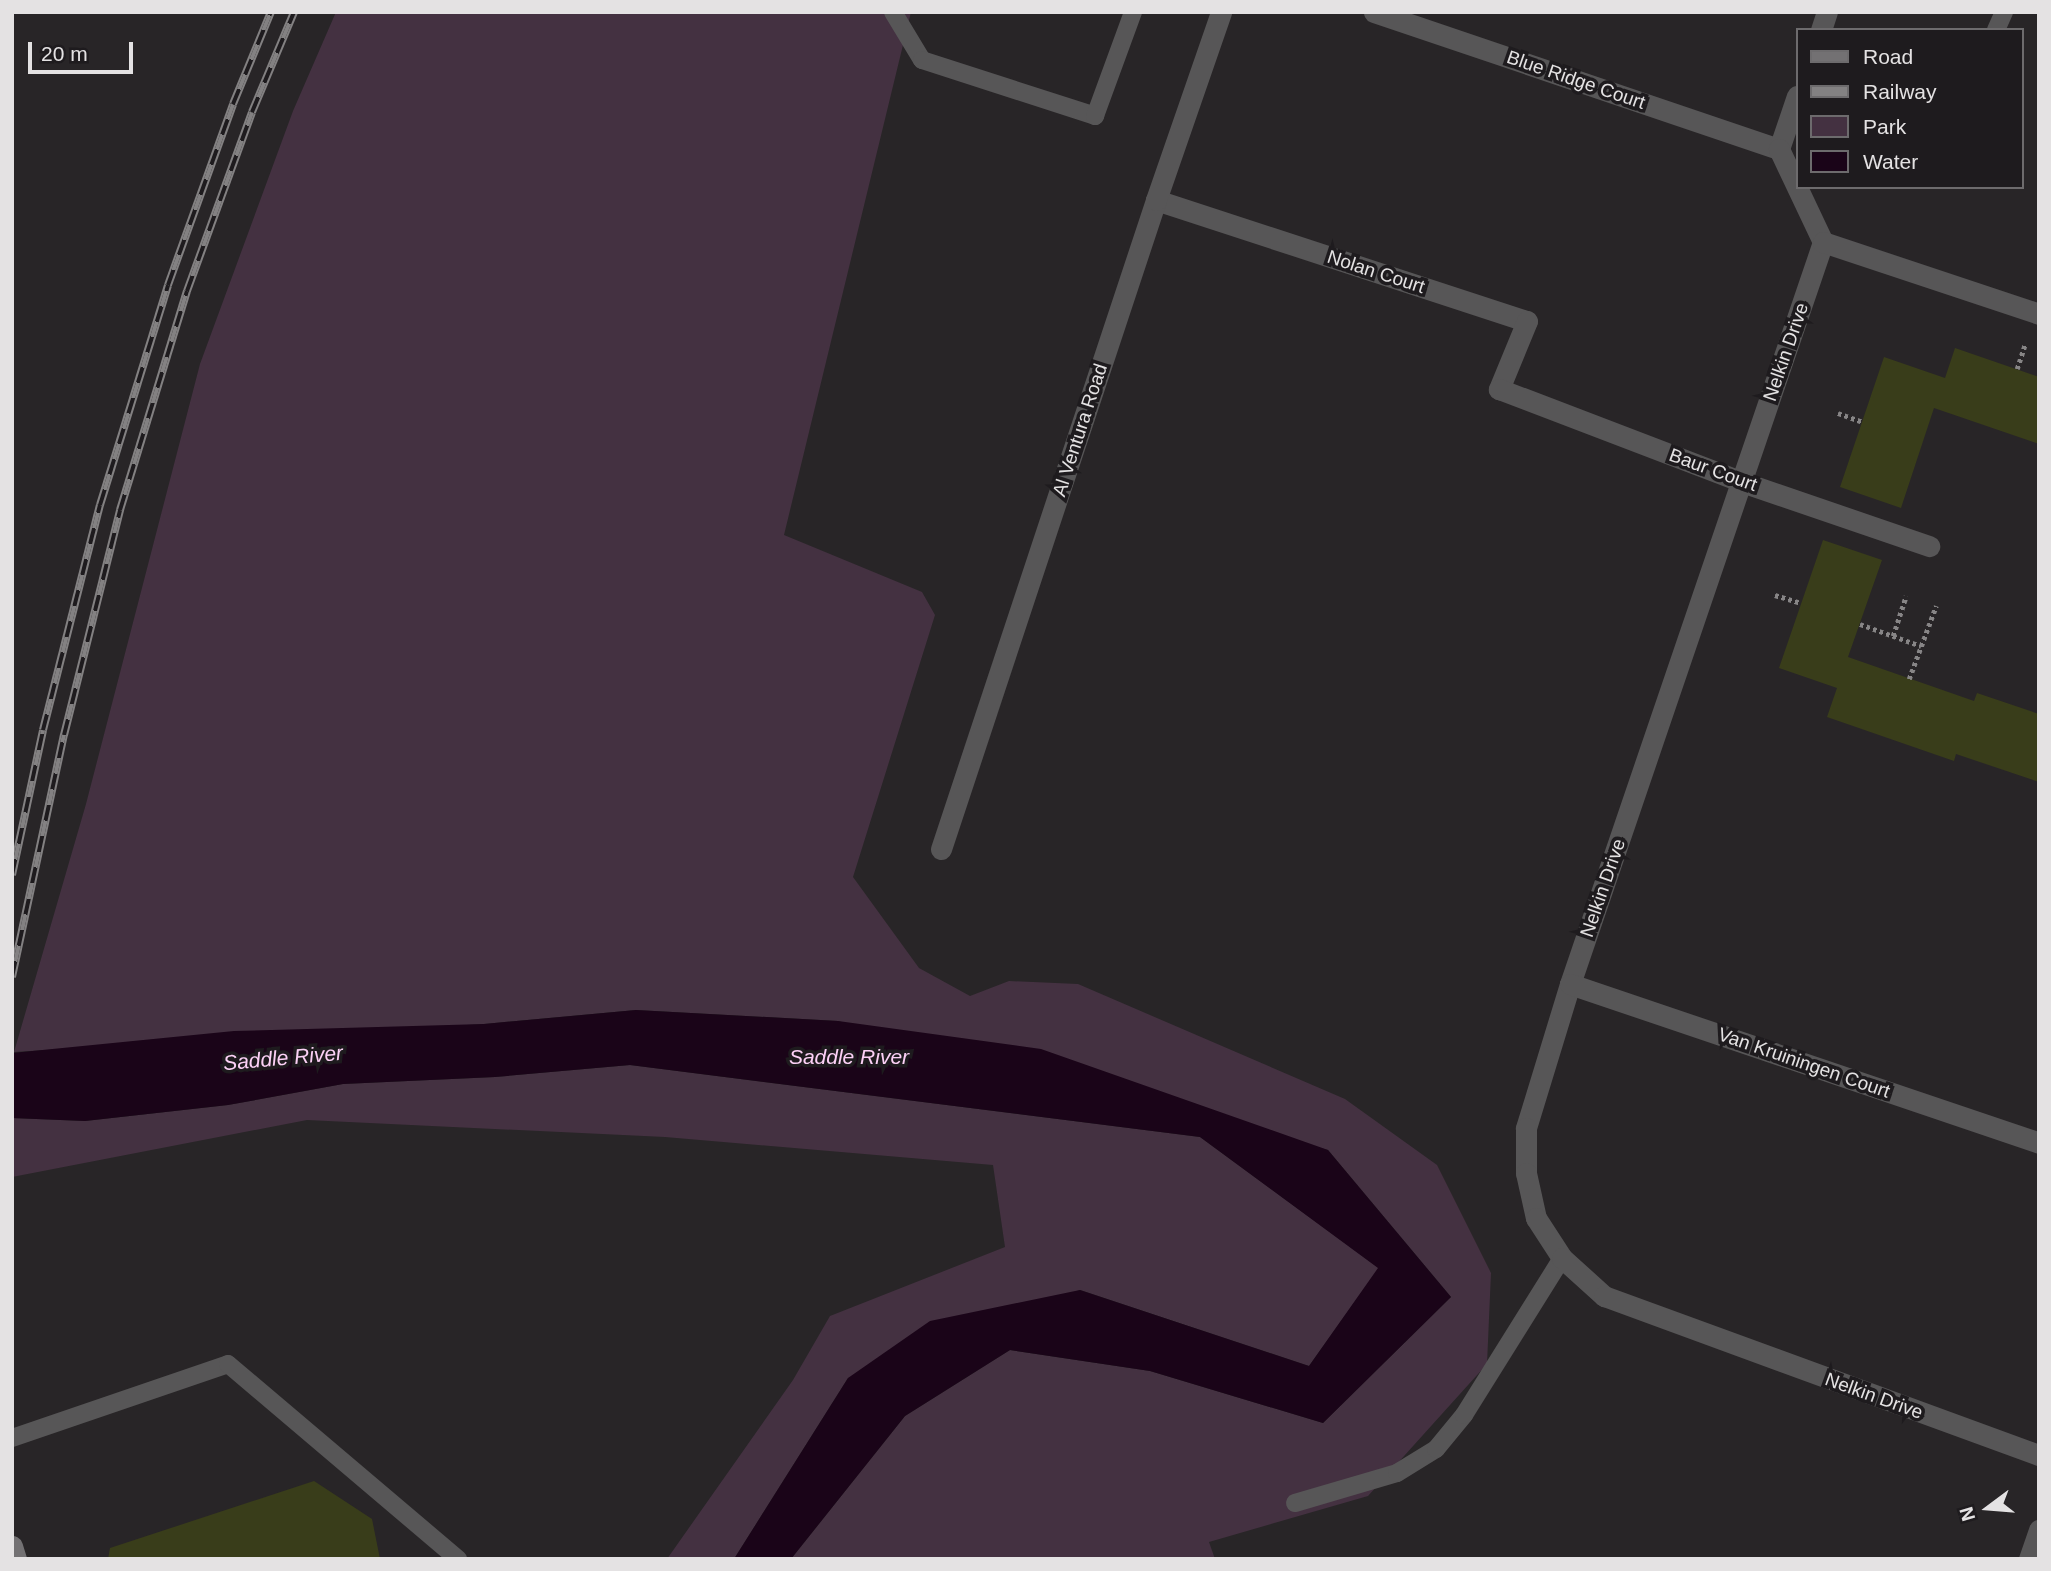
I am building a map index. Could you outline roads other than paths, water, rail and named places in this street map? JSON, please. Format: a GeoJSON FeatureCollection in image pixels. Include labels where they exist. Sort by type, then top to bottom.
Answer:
{"type":"FeatureCollection","features":[{"type":"Feature","properties":{"kind":"street","name":"Al Ventura Road"},"geometry":{"type":"LineString","coordinates":[[941,849],[1221,12]]}},
{"type":"Feature","properties":{"kind":"street","name":"Blue Ridge Court"},"geometry":{"type":"LineString","coordinates":[[1374,12],[1779,149]]}},
{"type":"Feature","properties":{"kind":"street"},"geometry":{"type":"LineString","coordinates":[[1796,99],[1779,149],[1796,185]]}},
{"type":"Feature","properties":{"kind":"street"},"geometry":{"type":"LineString","coordinates":[[1798,189],[1823,242],[2039,314]]}},
{"type":"Feature","properties":{"kind":"street","name":"Nolan Court"},"geometry":{"type":"LineString","coordinates":[[1156,200],[1527,321],[1499,389]]}},
{"type":"Feature","properties":{"kind":"street","name":"Nelkin Drive"},"geometry":{"type":"LineString","coordinates":[[1823,242],[1570,984],[1526,1128],[1526,1173],[1536,1219],[1562,1258],[1604,1296],[2039,1455]]}},
{"type":"Feature","properties":{"kind":"street","name":"Baur Court"},"geometry":{"type":"LineString","coordinates":[[1499,389],[1742,482],[1929,546]]}},
{"type":"Feature","properties":{"kind":"street","name":"Van Kruiningen Court"},"geometry":{"type":"LineString","coordinates":[[1570,984],[2039,1143]]}},
{"type":"Feature","properties":{"kind":"street"},"geometry":{"type":"LineString","coordinates":[[2029,1559],[2039,1530]]}},
{"type":"Feature","properties":{"kind":"street"},"geometry":{"type":"LineString","coordinates":[[12,1546],[16,1559]]}},
{"type":"Feature","properties":{"kind":"lane"},"geometry":{"type":"LineString","coordinates":[[893,12],[922,60],[1095,116],[1133,12]]}},
{"type":"Feature","properties":{"kind":"lane"},"geometry":{"type":"LineString","coordinates":[[1997,28],[2004,12]]}},
{"type":"Feature","properties":{"kind":"lane"},"geometry":{"type":"LineString","coordinates":[[1295,1503],[1397,1472],[1436,1449],[1464,1415],[1562,1258]]}},
{"type":"Feature","properties":{"kind":"lane"},"geometry":{"type":"LineString","coordinates":[[12,1438],[228,1364],[458,1559]]}},
{"type":"Feature","properties":{"kind":"water","name":"Saddle River"},"geometry":{"type":"Polygon","coordinates":[[[636,1010],[838,1021],[1041,1049],[1328,1150],[1451,1297],[1323,1423],[1150,1371],[1010,1350],[905,1416],[791,1559],[734,1559],[848,1378],[930,1321],[1080,1290],[1309,1366],[1378,1268],[1200,1137],[630,1065],[495,1077],[343,1084],[228,1105],[85,1121],[12,1118],[12,1053],[234,1031],[484,1024],[636,1010]]]}},
{"type":"Feature","properties":{"kind":"railway"},"geometry":{"type":"LineString","coordinates":[[12,875],[43,730],[100,505],[168,285],[233,104],[271,12]]}},
{"type":"Feature","properties":{"kind":"railway"},"geometry":{"type":"LineString","coordinates":[[12,977],[64,735],[120,510],[187,291],[252,112],[294,12]]}}]}
